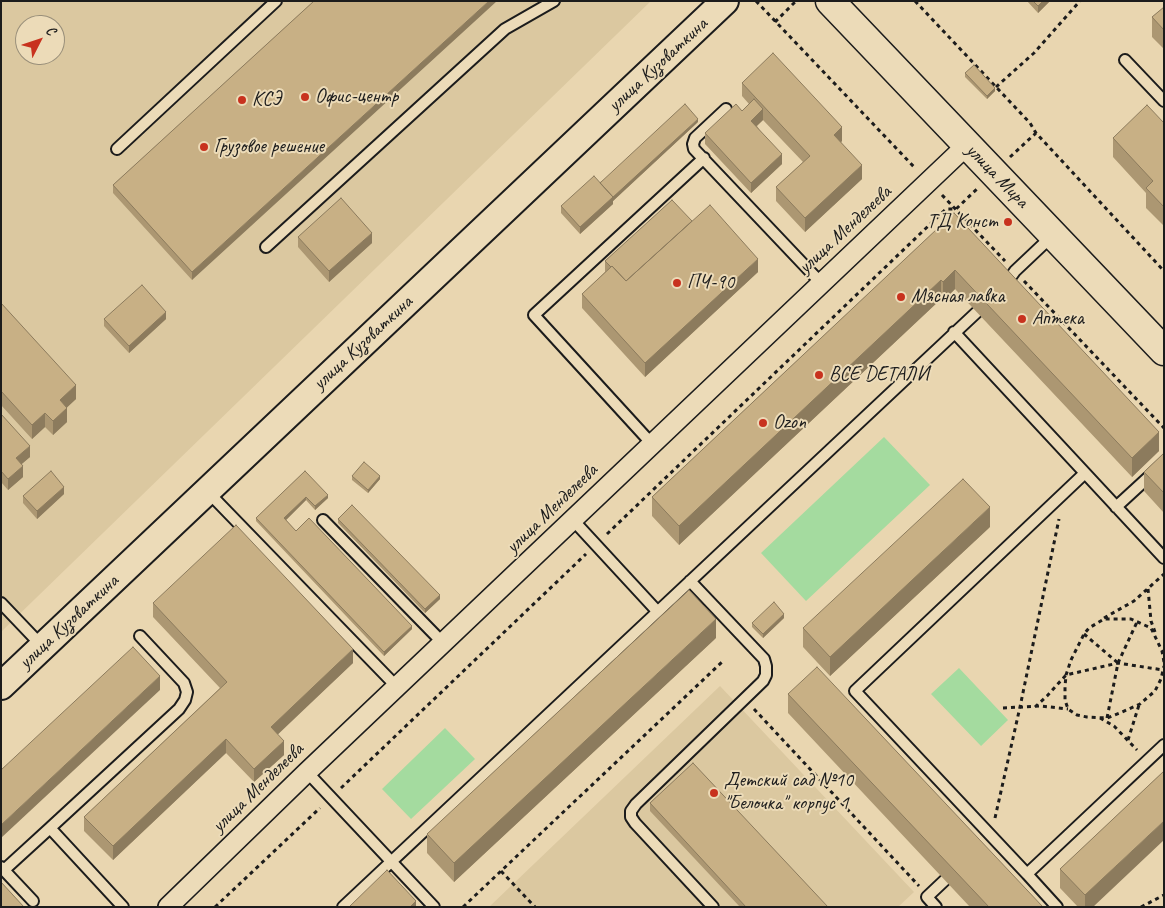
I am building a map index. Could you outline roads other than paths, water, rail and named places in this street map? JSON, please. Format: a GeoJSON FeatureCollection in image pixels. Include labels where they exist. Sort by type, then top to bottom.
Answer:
{"type":"FeatureCollection","features":[{"type":"Feature","properties":{"kind":"main road","name":"улица Кузоваткина"},"geometry":{"type":"LineString","coordinates":[[1,686],[726,1]]}},
{"type":"Feature","properties":{"kind":"main road","name":"улица Мира"},"geometry":{"type":"LineString","coordinates":[[830,1],[1164,351]]}},
{"type":"Feature","properties":{"kind":"street","name":"улица Менделеева"},"geometry":{"type":"LineString","coordinates":[[168,907],[307,772],[967,145]]}},
{"type":"Feature","properties":{"kind":"lane"},"geometry":{"type":"LineString","coordinates":[[117,149],[276,1]]}},
{"type":"Feature","properties":{"kind":"lane"},"geometry":{"type":"LineString","coordinates":[[266,247],[505,29],[554,1]]}},
{"type":"Feature","properties":{"kind":"lane"},"geometry":{"type":"LineString","coordinates":[[1125,60],[1164,101]]}},
{"type":"Feature","properties":{"kind":"lane"},"geometry":{"type":"LineString","coordinates":[[726,109],[694,140],[694,149],[822,284]]}},
{"type":"Feature","properties":{"kind":"lane"},"geometry":{"type":"LineString","coordinates":[[652,444],[534,315],[704,158]]}},
{"type":"Feature","properties":{"kind":"lane"},"geometry":{"type":"LineString","coordinates":[[1004,286],[1015,271],[1053,235]]}},
{"type":"Feature","properties":{"kind":"lane"},"geometry":{"type":"LineString","coordinates":[[343,907],[976,312]]}},
{"type":"Feature","properties":{"kind":"lane"},"geometry":{"type":"LineString","coordinates":[[954,332],[1164,558]]}},
{"type":"Feature","properties":{"kind":"lane"},"geometry":{"type":"LineString","coordinates":[[1116,507],[1164,463]]}},
{"type":"Feature","properties":{"kind":"lane"},"geometry":{"type":"LineString","coordinates":[[1057,907],[1027,874],[988,839],[855,691],[1085,473]]}},
{"type":"Feature","properties":{"kind":"lane"},"geometry":{"type":"LineString","coordinates":[[207,491],[397,687]]}},
{"type":"Feature","properties":{"kind":"lane"},"geometry":{"type":"LineString","coordinates":[[323,520],[443,643]]}},
{"type":"Feature","properties":{"kind":"lane"},"geometry":{"type":"LineString","coordinates":[[573,520],[657,611]]}},
{"type":"Feature","properties":{"kind":"lane"},"geometry":{"type":"LineString","coordinates":[[690,581],[764,659],[766,675],[763,682],[636,804],[631,811],[631,816],[635,824],[712,907]]}},
{"type":"Feature","properties":{"kind":"lane"},"geometry":{"type":"LineString","coordinates":[[1,602],[42,647]]}},
{"type":"Feature","properties":{"kind":"lane"},"geometry":{"type":"LineString","coordinates":[[33,901],[3,868],[50,828],[179,709],[185,700],[187,692],[184,683],[140,636]]}},
{"type":"Feature","properties":{"kind":"lane"},"geometry":{"type":"LineString","coordinates":[[1027,874],[1164,746]]}},
{"type":"Feature","properties":{"kind":"lane"},"geometry":{"type":"LineString","coordinates":[[307,772],[434,907]]}},
{"type":"Feature","properties":{"kind":"lane"},"geometry":{"type":"LineString","coordinates":[[50,828],[123,907]]}},
{"type":"Feature","properties":{"kind":"lane"},"geometry":{"type":"LineString","coordinates":[[936,907],[927,897],[945,880]]}},
{"type":"Feature","properties":{"kind":"place","name":"Офис-центр"},"geometry":{"type":"Point","coordinates":[305,97]}},
{"type":"Feature","properties":{"kind":"place","name":"КСЭ"},"geometry":{"type":"Point","coordinates":[242,100]}},
{"type":"Feature","properties":{"kind":"place","name":"Грузовое решение"},"geometry":{"type":"Point","coordinates":[204,147]}},
{"type":"Feature","properties":{"kind":"place","name":"ТД Конст"},"geometry":{"type":"Point","coordinates":[1008,222]}},
{"type":"Feature","properties":{"kind":"place","name":"ПЧ-90"},"geometry":{"type":"Point","coordinates":[677,283]}},
{"type":"Feature","properties":{"kind":"place","name":"Мясная лавка"},"geometry":{"type":"Point","coordinates":[901,297]}},
{"type":"Feature","properties":{"kind":"place","name":"Аптека"},"geometry":{"type":"Point","coordinates":[1022,319]}},
{"type":"Feature","properties":{"kind":"place","name":"ВСЕ DEТАЛИ"},"geometry":{"type":"Point","coordinates":[819,375]}},
{"type":"Feature","properties":{"kind":"place","name":"Ozon"},"geometry":{"type":"Point","coordinates":[763,423]}},
{"type":"Feature","properties":{"kind":"place","name":"Детский сад №10 \"Белочка\" корпус 1"},"geometry":{"type":"Point","coordinates":[714,793]}}]}
